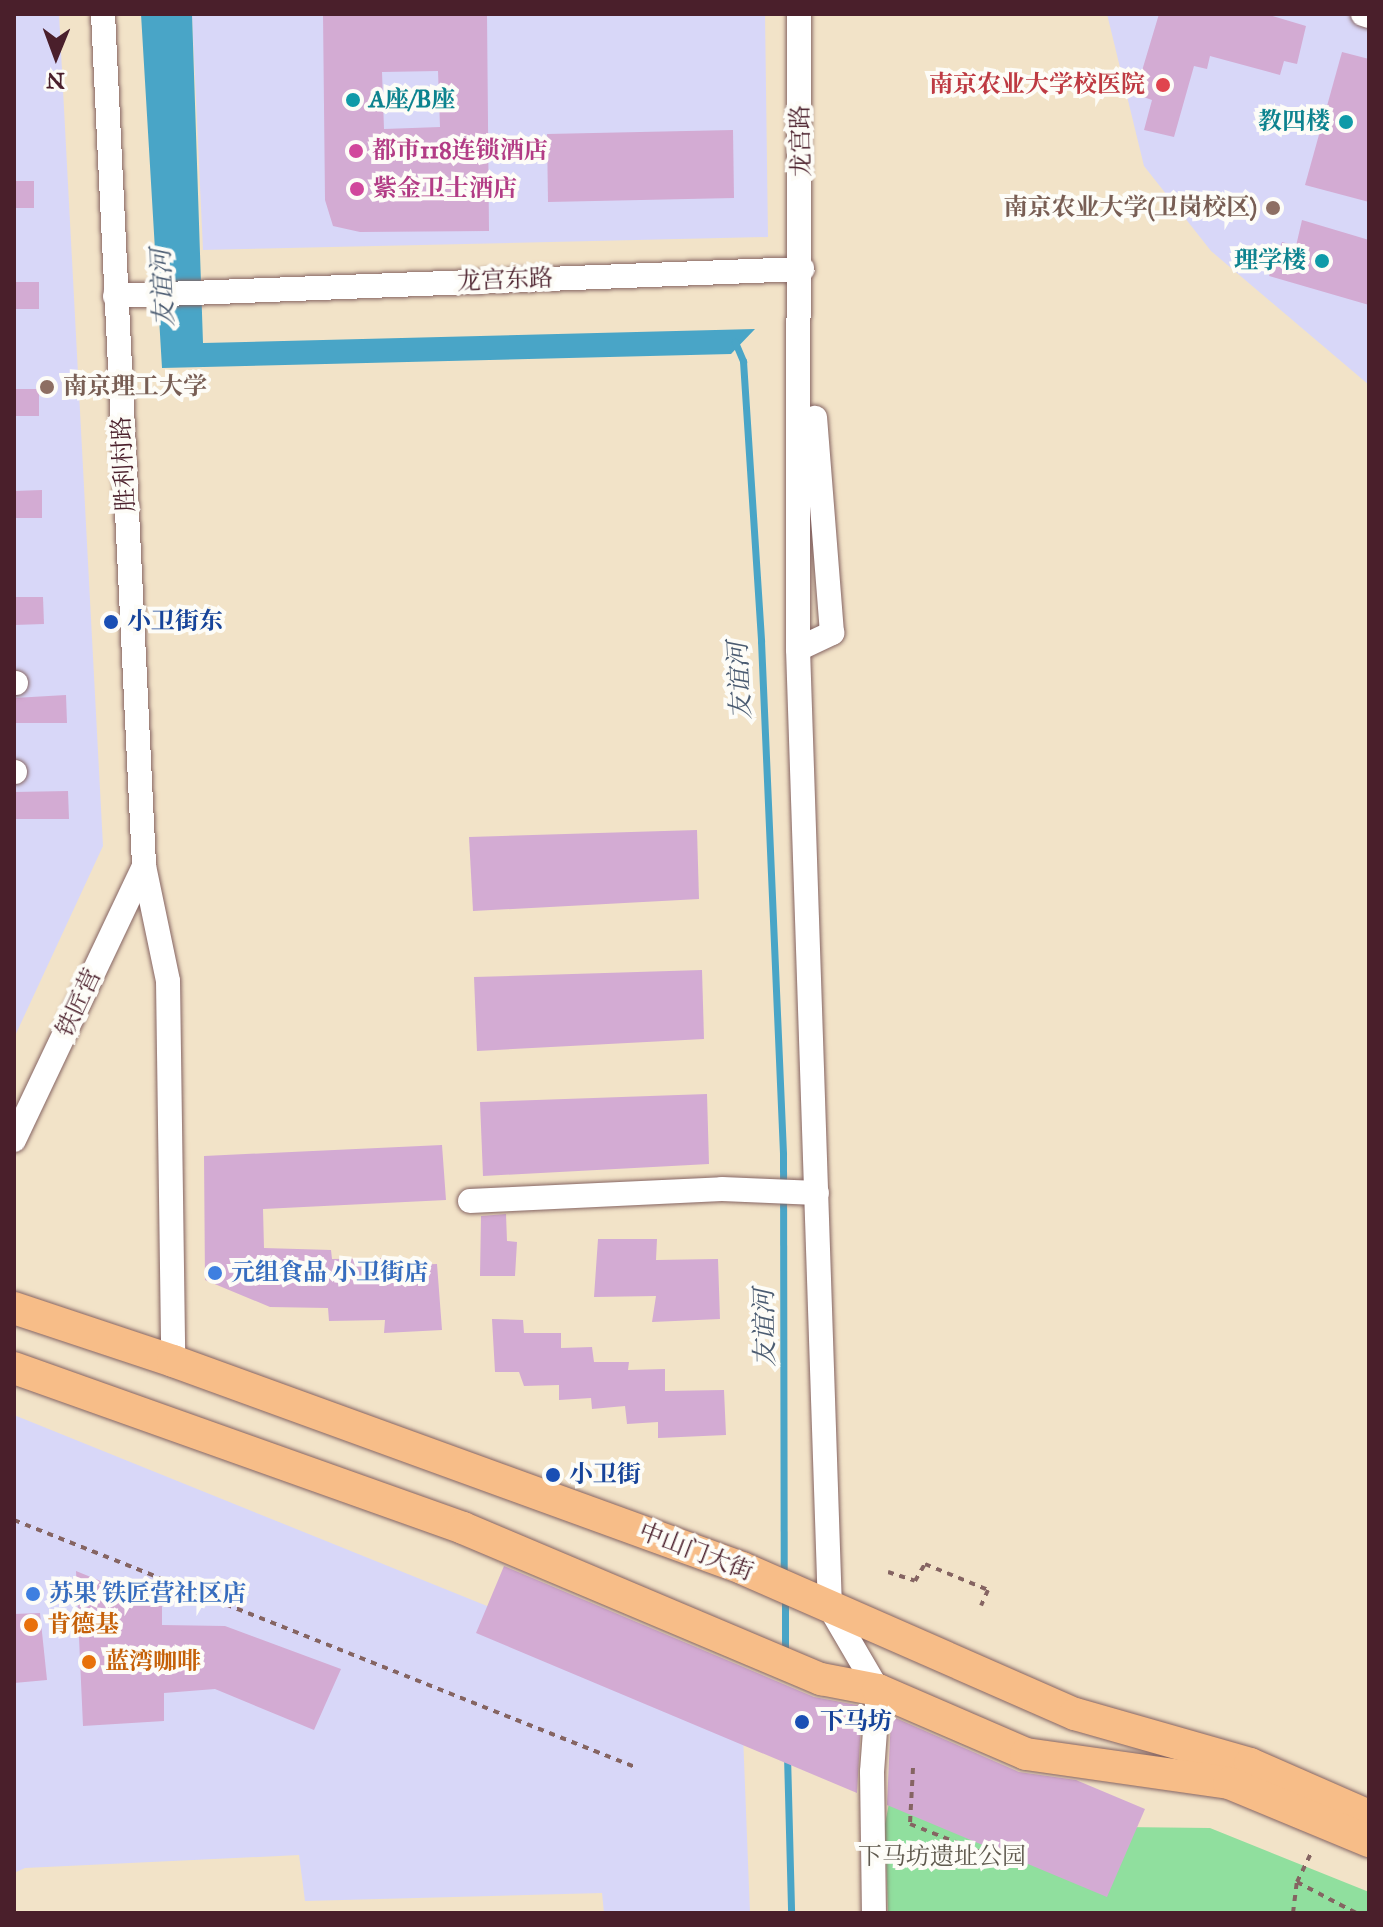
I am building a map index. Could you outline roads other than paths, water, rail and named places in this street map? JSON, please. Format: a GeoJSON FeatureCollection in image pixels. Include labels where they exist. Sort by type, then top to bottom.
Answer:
{"type":"FeatureCollection","features":[{"type":"Feature","properties":{"kind":"main road","name":"中山门大街"},"geometry":{"type":"LineString","coordinates":[[14,1308],[173,1361],[742,1568],[1075,1714],[1250,1764],[1369,1816]]}},
{"type":"Feature","properties":{"kind":"main road"},"geometry":{"type":"LineString","coordinates":[[14,1368],[463,1528],[821,1679],[878,1690],[1026,1754],[1229,1783],[1369,1841]]}},
{"type":"Feature","properties":{"kind":"street","name":"胜利村路"},"geometry":{"type":"LineString","coordinates":[[103,14],[144,866],[168,981],[173,1361]]}},
{"type":"Feature","properties":{"kind":"street","name":"龙宫路"},"geometry":{"type":"LineString","coordinates":[[799,14],[802,269]]}},
{"type":"Feature","properties":{"kind":"street"},"geometry":{"type":"LineString","coordinates":[[1363,14],[1369,16]]}},
{"type":"Feature","properties":{"kind":"street","name":"龙宫东路"},"geometry":{"type":"LineString","coordinates":[[115,296],[802,269]]}},
{"type":"Feature","properties":{"kind":"street"},"geometry":{"type":"LineString","coordinates":[[802,269],[798,649],[808,1192],[830,1608],[878,1690],[872,1772],[874,1913]]}},
{"type":"Feature","properties":{"kind":"street"},"geometry":{"type":"LineString","coordinates":[[798,649],[832,633],[802,269]]}},
{"type":"Feature","properties":{"kind":"street","name":"铁匠营"},"geometry":{"type":"LineString","coordinates":[[14,1140],[144,866]]}},
{"type":"Feature","properties":{"kind":"street"},"geometry":{"type":"LineString","coordinates":[[470,1201],[808,1192]]}},
{"type":"Feature","properties":{"kind":"water"},"geometry":{"type":"Polygon","coordinates":[[[141,14],[192,14],[203,343],[755,329],[731,354],[162,368],[141,14]]]}},
{"type":"Feature","properties":{"kind":"waterway","name":"友谊河"},"geometry":{"type":"LineString","coordinates":[[735,342],[743,361],[761,641],[783,1154],[784,1575]]}},
{"type":"Feature","properties":{"kind":"waterway","name":"友谊河"},"geometry":{"type":"LineString","coordinates":[[785,1595],[785,1655]]}},
{"type":"Feature","properties":{"kind":"waterway","name":"友谊河"},"geometry":{"type":"LineString","coordinates":[[787,1755],[791,1913]]}},
{"type":"Feature","properties":{"kind":"place","name":"南京农业大学校医院"},"geometry":{"type":"Point","coordinates":[1163,85]}},
{"type":"Feature","properties":{"kind":"place","name":"A座/B座"},"geometry":{"type":"Point","coordinates":[353,100]}},
{"type":"Feature","properties":{"kind":"place","name":"教四楼"},"geometry":{"type":"Point","coordinates":[1346,122]}},
{"type":"Feature","properties":{"kind":"place","name":"都市118连锁酒店"},"geometry":{"type":"Point","coordinates":[356,151]}},
{"type":"Feature","properties":{"kind":"place","name":"紫金卫士酒店"},"geometry":{"type":"Point","coordinates":[357,189]}},
{"type":"Feature","properties":{"kind":"place","name":"南京农业大学(卫岗校区)"},"geometry":{"type":"Point","coordinates":[1273,208]}},
{"type":"Feature","properties":{"kind":"place","name":"理学楼"},"geometry":{"type":"Point","coordinates":[1322,261]}},
{"type":"Feature","properties":{"kind":"place","name":"南京理工大学"},"geometry":{"type":"Point","coordinates":[47,387]}},
{"type":"Feature","properties":{"kind":"place","name":"小卫街东"},"geometry":{"type":"Point","coordinates":[111,622]}},
{"type":"Feature","properties":{"kind":"place","name":"元组食品 小卫街店"},"geometry":{"type":"Point","coordinates":[215,1273]}},
{"type":"Feature","properties":{"kind":"place","name":"小卫街"},"geometry":{"type":"Point","coordinates":[553,1475]}},
{"type":"Feature","properties":{"kind":"place","name":"苏果 铁匠营社区店"},"geometry":{"type":"Point","coordinates":[33,1594]}},
{"type":"Feature","properties":{"kind":"place","name":"肯德基"},"geometry":{"type":"Point","coordinates":[31,1625]}},
{"type":"Feature","properties":{"kind":"place","name":"蓝湾咖啡"},"geometry":{"type":"Point","coordinates":[89,1662]}},
{"type":"Feature","properties":{"kind":"place","name":"下马坊"},"geometry":{"type":"Point","coordinates":[802,1722]}},
{"type":"Feature","properties":{"kind":"park label","name":"下马坊遗址公园"},"geometry":{"type":"Point","coordinates":[942,1857]}}]}
